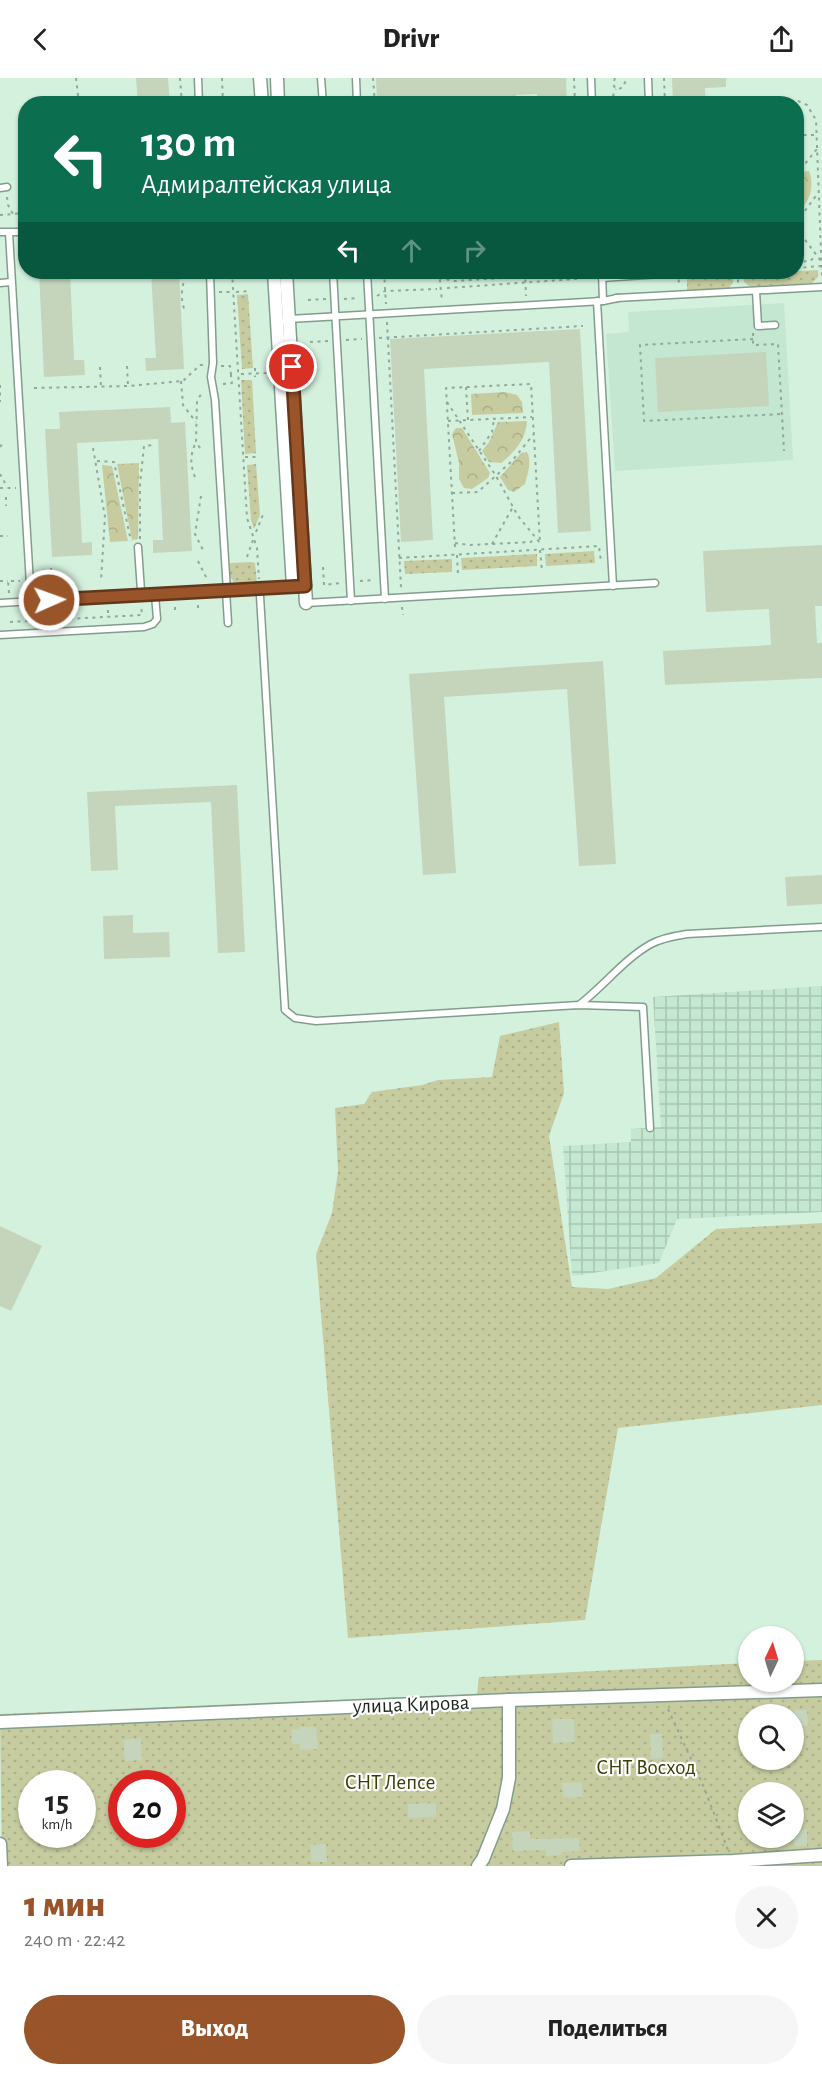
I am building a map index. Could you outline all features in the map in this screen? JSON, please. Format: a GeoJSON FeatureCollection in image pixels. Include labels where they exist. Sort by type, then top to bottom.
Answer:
{"type":"FeatureCollection","features":[{"type":"Feature","properties":{"kind":"street"},"geometry":{"type":"LineString","coordinates":[[260,78],[261,96]]}},
{"type":"Feature","properties":{"kind":"street"},"geometry":{"type":"LineString","coordinates":[[277,78],[278,96]]}},
{"type":"Feature","properties":{"kind":"street"},"geometry":{"type":"LineString","coordinates":[[275,279],[283,320]]}},
{"type":"Feature","properties":{"kind":"street"},"geometry":{"type":"LineString","coordinates":[[286,279],[283,320],[299,586],[306,603]]}},
{"type":"Feature","properties":{"kind":"street","name":"улица Кирова"},"geometry":{"type":"LineString","coordinates":[[0,1722],[510,1700],[822,1690]]}},
{"type":"Feature","properties":{"kind":"street"},"geometry":{"type":"LineString","coordinates":[[478,1866],[503,1809],[509,1778],[510,1700]]}},
{"type":"Feature","properties":{"kind":"street"},"geometry":{"type":"LineString","coordinates":[[0,1844],[1,1866]]}},
{"type":"Feature","properties":{"kind":"street"},"geometry":{"type":"LineString","coordinates":[[571,1866],[733,1861],[822,1855]]}},
{"type":"Feature","properties":{"kind":"lane"},"geometry":{"type":"LineString","coordinates":[[198,78],[199,96]]}},
{"type":"Feature","properties":{"kind":"lane"},"geometry":{"type":"LineString","coordinates":[[321,78],[322,96]]}},
{"type":"Feature","properties":{"kind":"lane"},"geometry":{"type":"LineString","coordinates":[[356,78],[357,96]]}},
{"type":"Feature","properties":{"kind":"lane"},"geometry":{"type":"LineString","coordinates":[[591,78],[592,96]]}},
{"type":"Feature","properties":{"kind":"lane"},"geometry":{"type":"LineString","coordinates":[[648,78],[649,96]]}},
{"type":"Feature","properties":{"kind":"lane"},"geometry":{"type":"LineString","coordinates":[[0,232],[18,232]]}},
{"type":"Feature","properties":{"kind":"lane"},"geometry":{"type":"LineString","coordinates":[[9,233],[31,601]]}},
{"type":"Feature","properties":{"kind":"lane"},"geometry":{"type":"LineString","coordinates":[[210,279],[213,363],[211,377],[215,400],[228,623]]}},
{"type":"Feature","properties":{"kind":"lane"},"geometry":{"type":"LineString","coordinates":[[333,279],[351,601]]}},
{"type":"Feature","properties":{"kind":"lane"},"geometry":{"type":"LineString","coordinates":[[367,279],[385,599]]}},
{"type":"Feature","properties":{"kind":"lane"},"geometry":{"type":"LineString","coordinates":[[602,279],[600,301],[613,586]]}},
{"type":"Feature","properties":{"kind":"lane"},"geometry":{"type":"LineString","coordinates":[[0,283],[11,282]]}},
{"type":"Feature","properties":{"kind":"lane"},"geometry":{"type":"LineString","coordinates":[[283,320],[822,286]]}},
{"type":"Feature","properties":{"kind":"lane"},"geometry":{"type":"LineString","coordinates":[[756,291],[758,326],[775,325]]}},
{"type":"Feature","properties":{"kind":"lane"},"geometry":{"type":"LineString","coordinates":[[138,547],[141,591]]}},
{"type":"Feature","properties":{"kind":"lane"},"geometry":{"type":"LineString","coordinates":[[306,603],[655,583]]}},
{"type":"Feature","properties":{"kind":"lane"},"geometry":{"type":"LineString","coordinates":[[0,603],[299,586]]}},
{"type":"Feature","properties":{"kind":"lane"},"geometry":{"type":"LineString","coordinates":[[0,635],[144,627],[153,624],[157,619],[155,595]]}},
{"type":"Feature","properties":{"kind":"lane"},"geometry":{"type":"LineString","coordinates":[[260,596],[285,1010],[295,1018],[316,1021],[579,1005],[643,1007],[650,1128]]}},
{"type":"Feature","properties":{"kind":"lane"},"geometry":{"type":"LineString","coordinates":[[579,1005],[639,952],[669,937],[687,934],[822,927]]}},
{"type":"Feature","properties":{"kind":"path"},"geometry":{"type":"LineString","coordinates":[[76,78],[78,96]]}},
{"type":"Feature","properties":{"kind":"path"},"geometry":{"type":"LineString","coordinates":[[180,78],[181,96]]}},
{"type":"Feature","properties":{"kind":"path"},"geometry":{"type":"LineString","coordinates":[[222,78],[223,96]]}},
{"type":"Feature","properties":{"kind":"path"},"geometry":{"type":"LineString","coordinates":[[373,96],[374,78]]}},
{"type":"Feature","properties":{"kind":"path"},"geometry":{"type":"LineString","coordinates":[[574,78],[575,96]]}},
{"type":"Feature","properties":{"kind":"path"},"geometry":{"type":"LineString","coordinates":[[615,78],[613,84],[616,89]]}},
{"type":"Feature","properties":{"kind":"path"},"geometry":{"type":"LineString","coordinates":[[616,89],[623,87],[627,78]]}},
{"type":"Feature","properties":{"kind":"path"},"geometry":{"type":"LineString","coordinates":[[664,78],[665,96]]}},
{"type":"Feature","properties":{"kind":"path"},"geometry":{"type":"LineString","coordinates":[[613,96],[616,89]]}},
{"type":"Feature","properties":{"kind":"path"},"geometry":{"type":"LineString","coordinates":[[804,104],[816,120],[822,286]]}},
{"type":"Feature","properties":{"kind":"path"},"geometry":{"type":"LineString","coordinates":[[804,135],[816,135]]}},
{"type":"Feature","properties":{"kind":"path"},"geometry":{"type":"LineString","coordinates":[[804,165],[817,149]]}},
{"type":"Feature","properties":{"kind":"path"},"geometry":{"type":"LineString","coordinates":[[4,189],[13,214]]}},
{"type":"Feature","properties":{"kind":"path"},"geometry":{"type":"LineString","coordinates":[[804,212],[818,193]]}},
{"type":"Feature","properties":{"kind":"path"},"geometry":{"type":"LineString","coordinates":[[0,215],[18,214]]}},
{"type":"Feature","properties":{"kind":"path"},"geometry":{"type":"LineString","coordinates":[[804,238],[821,261]]}},
{"type":"Feature","properties":{"kind":"path"},"geometry":{"type":"LineString","coordinates":[[804,261],[810,261],[817,255]]}},
{"type":"Feature","properties":{"kind":"path"},"geometry":{"type":"LineString","coordinates":[[804,267],[821,266]]}},
{"type":"Feature","properties":{"kind":"path"},"geometry":{"type":"LineString","coordinates":[[185,279],[182,285],[183,309],[186,312]]}},
{"type":"Feature","properties":{"kind":"path"},"geometry":{"type":"LineString","coordinates":[[232,279],[247,518],[257,548],[260,585]]}},
{"type":"Feature","properties":{"kind":"path"},"geometry":{"type":"LineString","coordinates":[[384,279],[386,306]]}},
{"type":"Feature","properties":{"kind":"path"},"geometry":{"type":"LineString","coordinates":[[440,279],[442,310]]}},
{"type":"Feature","properties":{"kind":"path"},"geometry":{"type":"LineString","coordinates":[[445,279],[455,281],[477,279]]}},
{"type":"Feature","properties":{"kind":"path"},"geometry":{"type":"LineString","coordinates":[[447,288],[576,279]]}},
{"type":"Feature","properties":{"kind":"path"},"geometry":{"type":"LineString","coordinates":[[679,279],[680,295]]}},
{"type":"Feature","properties":{"kind":"path"},"geometry":{"type":"LineString","coordinates":[[525,282],[527,305]]}},
{"type":"Feature","properties":{"kind":"path"},"geometry":{"type":"LineString","coordinates":[[385,291],[437,289]]}},
{"type":"Feature","properties":{"kind":"path"},"geometry":{"type":"LineString","coordinates":[[218,292],[250,291]]}},
{"type":"Feature","properties":{"kind":"path"},"geometry":{"type":"LineString","coordinates":[[308,300],[334,299]]}},
{"type":"Feature","properties":{"kind":"path"},"geometry":{"type":"LineString","coordinates":[[387,320],[386,337],[401,591]]}},
{"type":"Feature","properties":{"kind":"path"},"geometry":{"type":"LineString","coordinates":[[386,337],[583,326]]}},
{"type":"Feature","properties":{"kind":"path"},"geometry":{"type":"LineString","coordinates":[[752,327],[753,345],[778,344],[784,451]]}},
{"type":"Feature","properties":{"kind":"path"},"geometry":{"type":"LineString","coordinates":[[344,340],[364,339]]}},
{"type":"Feature","properties":{"kind":"path"},"geometry":{"type":"LineString","coordinates":[[753,339],[640,345],[644,421],[782,414]]}},
{"type":"Feature","properties":{"kind":"path"},"geometry":{"type":"LineString","coordinates":[[310,342],[330,341]]}},
{"type":"Feature","properties":{"kind":"path"},"geometry":{"type":"LineString","coordinates":[[34,388],[128,386],[181,381],[200,365],[209,364]]}},
{"type":"Feature","properties":{"kind":"path"},"geometry":{"type":"LineString","coordinates":[[127,366],[128,386]]}},
{"type":"Feature","properties":{"kind":"path"},"geometry":{"type":"LineString","coordinates":[[216,366],[230,366],[232,383],[217,385]]}},
{"type":"Feature","properties":{"kind":"path"},"geometry":{"type":"LineString","coordinates":[[100,367],[101,387]]}},
{"type":"Feature","properties":{"kind":"path"},"geometry":{"type":"LineString","coordinates":[[255,368],[255,375]]}},
{"type":"Feature","properties":{"kind":"path"},"geometry":{"type":"LineString","coordinates":[[241,374],[274,373]]}},
{"type":"Feature","properties":{"kind":"path"},"geometry":{"type":"LineString","coordinates":[[231,375],[236,375]]}},
{"type":"Feature","properties":{"kind":"path"},"geometry":{"type":"LineString","coordinates":[[181,381],[183,405],[196,423]]}},
{"type":"Feature","properties":{"kind":"path"},"geometry":{"type":"LineString","coordinates":[[447,402],[496,476],[513,507],[540,543],[531,384],[446,388],[455,547]]}},
{"type":"Feature","properties":{"kind":"path"},"geometry":{"type":"LineString","coordinates":[[0,385],[0,402]]}},
{"type":"Feature","properties":{"kind":"path"},"geometry":{"type":"LineString","coordinates":[[195,477],[191,468],[191,454],[196,442],[197,401],[206,386]]}},
{"type":"Feature","properties":{"kind":"path"},"geometry":{"type":"LineString","coordinates":[[466,387],[468,420]]}},
{"type":"Feature","properties":{"kind":"path"},"geometry":{"type":"LineString","coordinates":[[448,421],[533,417]]}},
{"type":"Feature","properties":{"kind":"path"},"geometry":{"type":"LineString","coordinates":[[479,451],[492,432],[494,419]]}},
{"type":"Feature","properties":{"kind":"path"},"geometry":{"type":"LineString","coordinates":[[452,493],[478,492],[534,435]]}},
{"type":"Feature","properties":{"kind":"path"},"geometry":{"type":"LineString","coordinates":[[196,442],[200,448]]}},
{"type":"Feature","properties":{"kind":"path"},"geometry":{"type":"LineString","coordinates":[[0,447],[3,443]]}},
{"type":"Feature","properties":{"kind":"path"},"geometry":{"type":"LineString","coordinates":[[97,461],[114,462],[131,541],[140,541],[140,484],[144,446],[153,445]]}},
{"type":"Feature","properties":{"kind":"path"},"geometry":{"type":"LineString","coordinates":[[93,448],[105,517],[101,580]]}},
{"type":"Feature","properties":{"kind":"path"},"geometry":{"type":"LineString","coordinates":[[245,458],[260,457]]}},
{"type":"Feature","properties":{"kind":"path"},"geometry":{"type":"LineString","coordinates":[[0,474],[5,483]]}},
{"type":"Feature","properties":{"kind":"path"},"geometry":{"type":"LineString","coordinates":[[0,488],[18,488]]}},
{"type":"Feature","properties":{"kind":"path"},"geometry":{"type":"LineString","coordinates":[[201,496],[195,534],[204,552]]}},
{"type":"Feature","properties":{"kind":"path"},"geometry":{"type":"LineString","coordinates":[[6,498],[6,507]]}},
{"type":"Feature","properties":{"kind":"path"},"geometry":{"type":"LineString","coordinates":[[492,544],[513,507]]}},
{"type":"Feature","properties":{"kind":"path"},"geometry":{"type":"LineString","coordinates":[[256,532],[264,512]]}},
{"type":"Feature","properties":{"kind":"path"},"geometry":{"type":"LineString","coordinates":[[0,536],[8,536]]}},
{"type":"Feature","properties":{"kind":"path"},"geometry":{"type":"LineString","coordinates":[[455,543],[470,545],[531,542],[535,537]]}},
{"type":"Feature","properties":{"kind":"path"},"geometry":{"type":"LineString","coordinates":[[247,557],[253,540]]}},
{"type":"Feature","properties":{"kind":"path"},"geometry":{"type":"LineString","coordinates":[[399,558],[599,546],[601,568]]}},
{"type":"Feature","properties":{"kind":"path"},"geometry":{"type":"LineString","coordinates":[[540,550],[542,571]]}},
{"type":"Feature","properties":{"kind":"path"},"geometry":{"type":"LineString","coordinates":[[457,555],[458,575]]}},
{"type":"Feature","properties":{"kind":"path"},"geometry":{"type":"LineString","coordinates":[[198,561],[208,580],[208,586]]}},
{"type":"Feature","properties":{"kind":"path"},"geometry":{"type":"LineString","coordinates":[[323,567],[324,585],[343,583]]}},
{"type":"Feature","properties":{"kind":"path"},"geometry":{"type":"LineString","coordinates":[[35,580],[41,580],[44,568]]}},
{"type":"Feature","properties":{"kind":"path"},"geometry":{"type":"LineString","coordinates":[[51,568],[52,595]]}},
{"type":"Feature","properties":{"kind":"path"},"geometry":{"type":"LineString","coordinates":[[356,582],[378,580]]}},
{"type":"Feature","properties":{"kind":"path"},"geometry":{"type":"LineString","coordinates":[[8,581],[9,598]]}},
{"type":"Feature","properties":{"kind":"path"},"geometry":{"type":"LineString","coordinates":[[0,582],[23,581]]}},
{"type":"Feature","properties":{"kind":"path"},"geometry":{"type":"LineString","coordinates":[[52,582],[63,582]]}},
{"type":"Feature","properties":{"kind":"path"},"geometry":{"type":"LineString","coordinates":[[10,622],[142,615],[141,603]]}},
{"type":"Feature","properties":{"kind":"path"},"geometry":{"type":"LineString","coordinates":[[402,604],[403,615]]}},
{"type":"Feature","properties":{"kind":"path"},"geometry":{"type":"LineString","coordinates":[[198,605],[198,612]]}},
{"type":"Feature","properties":{"kind":"path"},"geometry":{"type":"LineString","coordinates":[[175,607],[175,613]]}},
{"type":"Feature","properties":{"kind":"path"},"geometry":{"type":"LineString","coordinates":[[131,609],[131,616]]}},
{"type":"Feature","properties":{"kind":"path"},"geometry":{"type":"LineString","coordinates":[[108,610],[108,617]]}},
{"type":"Feature","properties":{"kind":"path"},"geometry":{"type":"LineString","coordinates":[[90,611],[91,618]]}},
{"type":"Feature","properties":{"kind":"path"},"geometry":{"type":"LineString","coordinates":[[68,612],[68,619]]}},
{"type":"Feature","properties":{"kind":"path"},"geometry":{"type":"LineString","coordinates":[[662,1695],[703,1785],[733,1861]]}},
{"type":"Feature","properties":{"kind":"shaded area"},"geometry":{"type":"Polygon","coordinates":[[[784,303],[793,460],[615,471],[606,334],[629,332],[628,312],[784,303]]]}},
{"type":"Feature","properties":{"kind":"shaded area"},"geometry":{"type":"Polygon","coordinates":[[[822,986],[822,1212],[677,1219],[659,1263],[572,1276],[563,1146],[631,1142],[631,1129],[661,1127],[653,997],[822,986]]]}},
{"type":"Feature","properties":{"kind":"green space"},"geometry":{"type":"Polygon","coordinates":[[[809,171],[811,188],[804,205],[804,172],[809,171]]]}},
{"type":"Feature","properties":{"kind":"green space"},"geometry":{"type":"Polygon","coordinates":[[[818,270],[818,277],[812,283],[751,287],[744,282],[744,279],[804,279],[804,271],[818,270]]]}},
{"type":"Feature","properties":{"kind":"green space"},"geometry":{"type":"Polygon","coordinates":[[[687,279],[733,279],[729,288],[687,291],[687,279]]]}},
{"type":"Feature","properties":{"kind":"green space"},"geometry":{"type":"Polygon","coordinates":[[[248,294],[253,368],[242,369],[237,295],[248,294]]]}},
{"type":"Feature","properties":{"kind":"green space"},"geometry":{"type":"Polygon","coordinates":[[[241,380],[252,380],[256,453],[245,454],[241,380]]]}},
{"type":"Feature","properties":{"kind":"green space"},"geometry":{"type":"Polygon","coordinates":[[[505,392],[517,395],[522,402],[523,413],[472,415],[471,394],[505,392]]]}},
{"type":"Feature","properties":{"kind":"green space"},"geometry":{"type":"Polygon","coordinates":[[[527,421],[522,439],[511,454],[501,463],[489,462],[482,451],[498,422],[527,421]]]}},
{"type":"Feature","properties":{"kind":"green space"},"geometry":{"type":"Polygon","coordinates":[[[456,428],[462,428],[490,473],[488,478],[472,489],[464,488],[459,479],[459,463],[452,434],[456,428]]]}},
{"type":"Feature","properties":{"kind":"green space"},"geometry":{"type":"Polygon","coordinates":[[[527,452],[529,464],[525,484],[514,492],[508,490],[500,477],[521,453],[527,452]]]}},
{"type":"Feature","properties":{"kind":"green space"},"geometry":{"type":"Polygon","coordinates":[[[139,463],[138,539],[132,540],[117,464],[139,463]]]}},
{"type":"Feature","properties":{"kind":"green space"},"geometry":{"type":"Polygon","coordinates":[[[256,464],[260,515],[254,529],[251,520],[247,465],[256,464]]]}},
{"type":"Feature","properties":{"kind":"green space"},"geometry":{"type":"Polygon","coordinates":[[[102,465],[112,466],[128,541],[110,542],[102,465]]]}},
{"type":"Feature","properties":{"kind":"green space"},"geometry":{"type":"Polygon","coordinates":[[[594,551],[595,563],[546,566],[545,554],[594,551]]]}},
{"type":"Feature","properties":{"kind":"green space"},"geometry":{"type":"Polygon","coordinates":[[[537,554],[537,566],[462,570],[461,558],[537,554]]]}},
{"type":"Feature","properties":{"kind":"green space"},"geometry":{"type":"Polygon","coordinates":[[[452,559],[452,572],[405,574],[404,561],[452,559]]]}},
{"type":"Feature","properties":{"kind":"green space"},"geometry":{"type":"Polygon","coordinates":[[[230,563],[255,563],[257,583],[234,582],[230,577],[230,563]]]}},
{"type":"Feature","properties":{"kind":"green space"},"geometry":{"type":"Polygon","coordinates":[[[559,1022],[564,1093],[549,1136],[572,1287],[608,1289],[656,1278],[716,1229],[822,1223],[822,1405],[618,1428],[585,1620],[348,1638],[316,1254],[332,1213],[338,1171],[335,1108],[364,1104],[372,1092],[422,1085],[438,1080],[492,1077],[500,1036],[559,1022]]]}},
{"type":"Feature","properties":{"kind":"green space"},"geometry":{"type":"Polygon","coordinates":[[[822,1660],[822,1866],[2,1866],[0,1714],[477,1694],[479,1677],[738,1664],[738,1692],[804,1692],[804,1661],[822,1660]]]}},
{"type":"Feature","properties":{"kind":"building"},"geometry":{"type":"Polygon","coordinates":[[[136,78],[168,78],[169,96],[137,96],[136,78]]]}},
{"type":"Feature","properties":{"kind":"building"},"geometry":{"type":"Polygon","coordinates":[[[376,78],[566,78],[567,96],[537,96],[537,94],[377,96],[376,78]]]}},
{"type":"Feature","properties":{"kind":"building"},"geometry":{"type":"Polygon","coordinates":[[[672,78],[726,78],[726,87],[705,88],[706,96],[673,96],[672,78]]]}},
{"type":"Feature","properties":{"kind":"building"},"geometry":{"type":"Polygon","coordinates":[[[39,279],[70,279],[74,360],[84,360],[85,375],[44,377],[39,279]]]}},
{"type":"Feature","properties":{"kind":"building"},"geometry":{"type":"Polygon","coordinates":[[[151,279],[179,279],[184,369],[146,371],[145,358],[156,358],[151,279]]]}},
{"type":"Feature","properties":{"kind":"building"},"geometry":{"type":"Polygon","coordinates":[[[580,329],[591,531],[558,533],[549,362],[424,369],[433,540],[401,542],[390,339],[580,329]]]}},
{"type":"Feature","properties":{"kind":"building"},"geometry":{"type":"Polygon","coordinates":[[[766,352],[769,406],[658,412],[655,358],[766,352]]]}},
{"type":"Feature","properties":{"kind":"building"},"geometry":{"type":"Polygon","coordinates":[[[170,407],[171,423],[185,422],[192,551],[153,553],[153,540],[163,540],[158,439],[77,443],[82,543],[92,542],[92,555],[52,557],[45,429],[60,429],[59,412],[170,407]]]}},
{"type":"Feature","properties":{"kind":"building"},"geometry":{"type":"Polygon","coordinates":[[[822,545],[822,606],[815,606],[817,643],[822,643],[822,678],[665,685],[663,651],[771,645],[769,609],[706,612],[703,551],[822,545]]]}},
{"type":"Feature","properties":{"kind":"building"},"geometry":{"type":"Polygon","coordinates":[[[603,661],[616,864],[579,866],[567,689],[444,697],[456,873],[423,875],[409,674],[603,661]]]}},
{"type":"Feature","properties":{"kind":"building"},"geometry":{"type":"Polygon","coordinates":[[[237,785],[245,952],[218,953],[211,802],[115,806],[118,870],[91,871],[87,792],[237,785]]]}},
{"type":"Feature","properties":{"kind":"building"},"geometry":{"type":"Polygon","coordinates":[[[822,875],[822,904],[787,906],[785,877],[822,875]]]}},
{"type":"Feature","properties":{"kind":"building"},"geometry":{"type":"Polygon","coordinates":[[[133,915],[133,933],[169,932],[170,957],[104,959],[103,916],[133,915]]]}},
{"type":"Feature","properties":{"kind":"building"},"geometry":{"type":"Polygon","coordinates":[[[0,1226],[42,1246],[11,1311],[0,1306],[0,1226]]]}},
{"type":"Feature","properties":{"kind":"building"},"geometry":{"type":"Polygon","coordinates":[[[804,1710],[807,1710],[808,1726],[804,1726],[804,1710]]]}},
{"type":"Feature","properties":{"kind":"building"},"geometry":{"type":"Polygon","coordinates":[[[552,1719],[574,1719],[575,1742],[553,1743],[552,1719]]]}},
{"type":"Feature","properties":{"kind":"building"},"geometry":{"type":"Polygon","coordinates":[[[299,1727],[316,1727],[318,1749],[300,1750],[300,1744],[292,1744],[291,1730],[299,1729],[299,1727]]]}},
{"type":"Feature","properties":{"kind":"building"},"geometry":{"type":"Polygon","coordinates":[[[650,1734],[662,1734],[663,1758],[651,1759],[650,1734]]]}},
{"type":"Feature","properties":{"kind":"building"},"geometry":{"type":"Polygon","coordinates":[[[141,1738],[142,1760],[125,1761],[123,1740],[141,1738]]]}},
{"type":"Feature","properties":{"kind":"building"},"geometry":{"type":"Polygon","coordinates":[[[582,1782],[583,1797],[563,1798],[562,1783],[582,1782]]]}},
{"type":"Feature","properties":{"kind":"building"},"geometry":{"type":"Polygon","coordinates":[[[436,1803],[436,1817],[408,1818],[408,1804],[436,1803]]]}},
{"type":"Feature","properties":{"kind":"building"},"geometry":{"type":"Polygon","coordinates":[[[804,1829],[807,1829],[807,1846],[804,1846],[804,1829]]]}},
{"type":"Feature","properties":{"kind":"building"},"geometry":{"type":"Polygon","coordinates":[[[530,1831],[530,1839],[579,1838],[580,1851],[546,1856],[546,1850],[513,1851],[512,1832],[530,1831]]]}},
{"type":"Feature","properties":{"kind":"building"},"geometry":{"type":"Polygon","coordinates":[[[326,1844],[327,1862],[311,1862],[310,1845],[326,1844]]]}},
{"type":"Feature","properties":{"kind":"route"},"geometry":{"type":"LineString","coordinates":[[49,600],[305,586],[292,367]]}},
{"type":"Feature","properties":{"kind":"park label","name":"СНТ Восход"},"geometry":{"type":"Point","coordinates":[646,1767]}},
{"type":"Feature","properties":{"kind":"park label","name":"СНТ Лепсе"},"geometry":{"type":"Point","coordinates":[390,1782]}}]}
